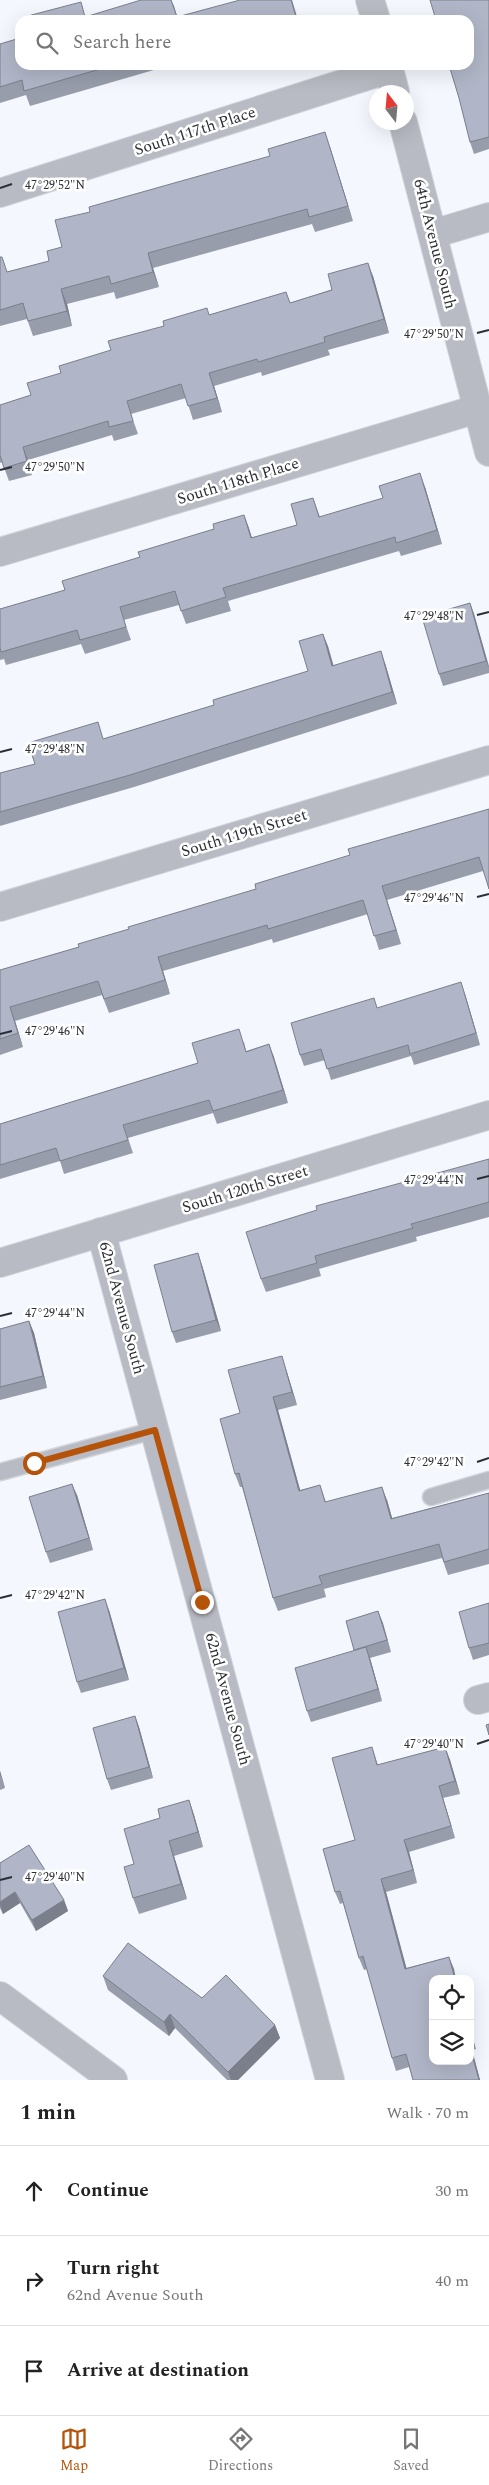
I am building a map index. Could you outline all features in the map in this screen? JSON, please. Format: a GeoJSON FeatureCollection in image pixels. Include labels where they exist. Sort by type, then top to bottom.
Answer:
{"type":"FeatureCollection","features":[{"type":"Feature","properties":{"kind":"street"},"geometry":{"type":"LineString","coordinates":[[370,0],[374,15]]}},
{"type":"Feature","properties":{"kind":"street","name":"South 117th Place"},"geometry":{"type":"LineString","coordinates":[[0,193],[391,76]]}},
{"type":"Feature","properties":{"kind":"street","name":"64th Avenue South"},"geometry":{"type":"LineString","coordinates":[[405,130],[489,452]]}},
{"type":"Feature","properties":{"kind":"street"},"geometry":{"type":"LineString","coordinates":[[433,234],[489,217]]}},
{"type":"Feature","properties":{"kind":"street","name":"South 118th Place"},"geometry":{"type":"LineString","coordinates":[[0,552],[477,409]]}},
{"type":"Feature","properties":{"kind":"street","name":"South 119th Street"},"geometry":{"type":"LineString","coordinates":[[0,907],[489,760]]}},
{"type":"Feature","properties":{"kind":"street","name":"South 120th Street"},"geometry":{"type":"LineString","coordinates":[[0,1263],[489,1115]]}},
{"type":"Feature","properties":{"kind":"street","name":"62nd Avenue South"},"geometry":{"type":"LineString","coordinates":[[101,1232],[330,2080]]}},
{"type":"Feature","properties":{"kind":"street"},"geometry":{"type":"LineString","coordinates":[[0,1996],[113,2080]]}},
{"type":"Feature","properties":{"kind":"lane"},"geometry":{"type":"LineString","coordinates":[[0,1472],[155,1430]]}},
{"type":"Feature","properties":{"kind":"lane"},"geometry":{"type":"LineString","coordinates":[[431,1497],[489,1480]]}},
{"type":"Feature","properties":{"kind":"building"},"geometry":{"type":"Polygon","coordinates":[[[141,0],[171,0],[176,15],[92,15],[141,0]]]}},
{"type":"Feature","properties":{"kind":"building"},"geometry":{"type":"Polygon","coordinates":[[[240,0],[291,0],[296,15],[184,15],[240,0]]]}},
{"type":"Feature","properties":{"kind":"building"},"geometry":{"type":"Polygon","coordinates":[[[430,0],[489,0],[489,137],[470,142],[451,70],[474,70],[474,15],[434,15],[430,0]]]}},
{"type":"Feature","properties":{"kind":"building"},"geometry":{"type":"Polygon","coordinates":[[[81,2],[84,15],[32,15],[81,2]]]}},
{"type":"Feature","properties":{"kind":"building"},"geometry":{"type":"Polygon","coordinates":[[[15,40],[15,70],[97,70],[24,91],[22,80],[0,87],[0,44],[15,40]]]}},
{"type":"Feature","properties":{"kind":"building"},"geometry":{"type":"Polygon","coordinates":[[[325,132],[348,206],[309,217],[307,209],[148,253],[153,272],[111,284],[109,276],[61,289],[67,311],[28,321],[23,303],[0,310],[0,257],[2,257],[7,272],[49,261],[47,251],[62,247],[55,220],[90,212],[89,207],[270,156],[268,149],[325,132]]]}},
{"type":"Feature","properties":{"kind":"building"},"geometry":{"type":"Polygon","coordinates":[[[368,263],[384,319],[324,337],[325,342],[258,362],[257,359],[209,373],[217,398],[188,406],[181,384],[127,401],[133,421],[109,427],[108,421],[23,447],[27,461],[4,468],[0,455],[0,405],[31,395],[27,383],[61,373],[59,366],[111,350],[108,341],[164,326],[163,321],[207,308],[209,315],[286,292],[290,303],[332,290],[328,274],[368,263]]]}},
{"type":"Feature","properties":{"kind":"building"},"geometry":{"type":"Polygon","coordinates":[[[420,473],[437,530],[396,543],[395,537],[223,588],[226,597],[181,611],[175,591],[120,607],[126,627],[80,640],[77,630],[1,652],[0,609],[65,590],[62,581],[140,557],[138,552],[214,529],[213,524],[244,515],[251,538],[297,525],[291,504],[313,498],[319,517],[383,498],[379,486],[420,473]]]}},
{"type":"Feature","properties":{"kind":"building"},"geometry":{"type":"Polygon","coordinates":[[[470,603],[486,661],[439,674],[422,617],[470,603]]]}},
{"type":"Feature","properties":{"kind":"building"},"geometry":{"type":"Polygon","coordinates":[[[323,634],[332,666],[381,651],[392,692],[130,775],[0,812],[0,773],[35,764],[28,743],[98,722],[103,739],[214,705],[213,700],[308,671],[299,641],[323,634]]]}},
{"type":"Feature","properties":{"kind":"building"},"geometry":{"type":"Polygon","coordinates":[[[489,809],[489,889],[479,857],[382,886],[396,930],[374,936],[363,900],[268,929],[267,925],[158,957],[165,980],[104,999],[98,981],[10,1007],[18,1033],[0,1039],[0,970],[79,947],[78,944],[129,929],[128,927],[256,889],[255,884],[350,855],[348,849],[489,809]]]}},
{"type":"Feature","properties":{"kind":"building"},"geometry":{"type":"Polygon","coordinates":[[[461,982],[476,1033],[410,1054],[408,1045],[327,1069],[321,1049],[300,1055],[291,1023],[374,998],[377,1008],[461,982]]]}},
{"type":"Feature","properties":{"kind":"building"},"geometry":{"type":"Polygon","coordinates":[[[239,1029],[246,1052],[269,1044],[283,1090],[213,1111],[209,1100],[123,1125],[128,1140],[60,1161],[56,1148],[0,1165],[0,1124],[198,1063],[192,1043],[239,1029]]]}},
{"type":"Feature","properties":{"kind":"building"},"geometry":{"type":"Polygon","coordinates":[[[489,1159],[489,1202],[411,1224],[413,1228],[315,1256],[317,1263],[261,1279],[246,1232],[317,1210],[316,1206],[489,1159]]]}},
{"type":"Feature","properties":{"kind":"building"},"geometry":{"type":"Polygon","coordinates":[[[198,1253],[216,1320],[172,1332],[154,1265],[198,1253]]]}},
{"type":"Feature","properties":{"kind":"building"},"geometry":{"type":"Polygon","coordinates":[[[29,1321],[43,1376],[0,1387],[0,1329],[29,1321]]]}},
{"type":"Feature","properties":{"kind":"building"},"geometry":{"type":"Polygon","coordinates":[[[282,1356],[292,1392],[273,1397],[299,1491],[320,1485],[325,1502],[382,1487],[391,1519],[489,1493],[489,1549],[444,1562],[439,1544],[319,1576],[322,1584],[273,1598],[239,1473],[235,1474],[220,1419],[240,1413],[228,1370],[282,1356]]]}},
{"type":"Feature","properties":{"kind":"building"},"geometry":{"type":"Polygon","coordinates":[[[72,1484],[89,1538],[46,1552],[29,1497],[72,1484]]]}},
{"type":"Feature","properties":{"kind":"building"},"geometry":{"type":"Polygon","coordinates":[[[105,1599],[124,1668],[77,1682],[58,1612],[105,1599]]]}},
{"type":"Feature","properties":{"kind":"building"},"geometry":{"type":"Polygon","coordinates":[[[489,1603],[489,1643],[469,1648],[459,1612],[489,1603]]]}},
{"type":"Feature","properties":{"kind":"building"},"geometry":{"type":"Polygon","coordinates":[[[378,1611],[387,1640],[354,1650],[346,1621],[378,1611]]]}},
{"type":"Feature","properties":{"kind":"building"},"geometry":{"type":"Polygon","coordinates":[[[366,1647],[378,1689],[307,1711],[295,1668],[366,1647]]]}},
{"type":"Feature","properties":{"kind":"building"},"geometry":{"type":"Polygon","coordinates":[[[135,1716],[149,1767],[107,1779],[93,1728],[135,1716]]]}},
{"type":"Feature","properties":{"kind":"building"},"geometry":{"type":"Polygon","coordinates":[[[489,1724],[489,1735],[486,1725],[489,1724]]]}},
{"type":"Feature","properties":{"kind":"building"},"geometry":{"type":"Polygon","coordinates":[[[372,1747],[377,1765],[445,1747],[455,1781],[439,1786],[451,1826],[404,1840],[413,1870],[381,1879],[405,1969],[449,1957],[454,1975],[429,1975],[429,2065],[474,2065],[474,2062],[479,2080],[413,2080],[406,2054],[392,2058],[363,1956],[359,1958],[340,1891],[335,1892],[323,1849],[355,1840],[332,1758],[372,1747]]]}},
{"type":"Feature","properties":{"kind":"building"},"geometry":{"type":"Polygon","coordinates":[[[189,1800],[198,1832],[169,1841],[181,1884],[133,1898],[124,1867],[134,1864],[124,1829],[160,1818],[158,1809],[189,1800]]]}},
{"type":"Feature","properties":{"kind":"building"},"geometry":{"type":"Polygon","coordinates":[[[29,1845],[64,1900],[32,1920],[15,1892],[0,1902],[0,1863],[29,1845]]]}},
{"type":"Feature","properties":{"kind":"building"},"geometry":{"type":"Polygon","coordinates":[[[128,1943],[202,1998],[226,1975],[275,2025],[228,2072],[170,2014],[164,2022],[103,1976],[128,1943]]]}},
{"type":"Feature","properties":{"kind":"route"},"geometry":{"type":"LineString","coordinates":[[34,1463],[155,1430],[202,1602]]}}]}
